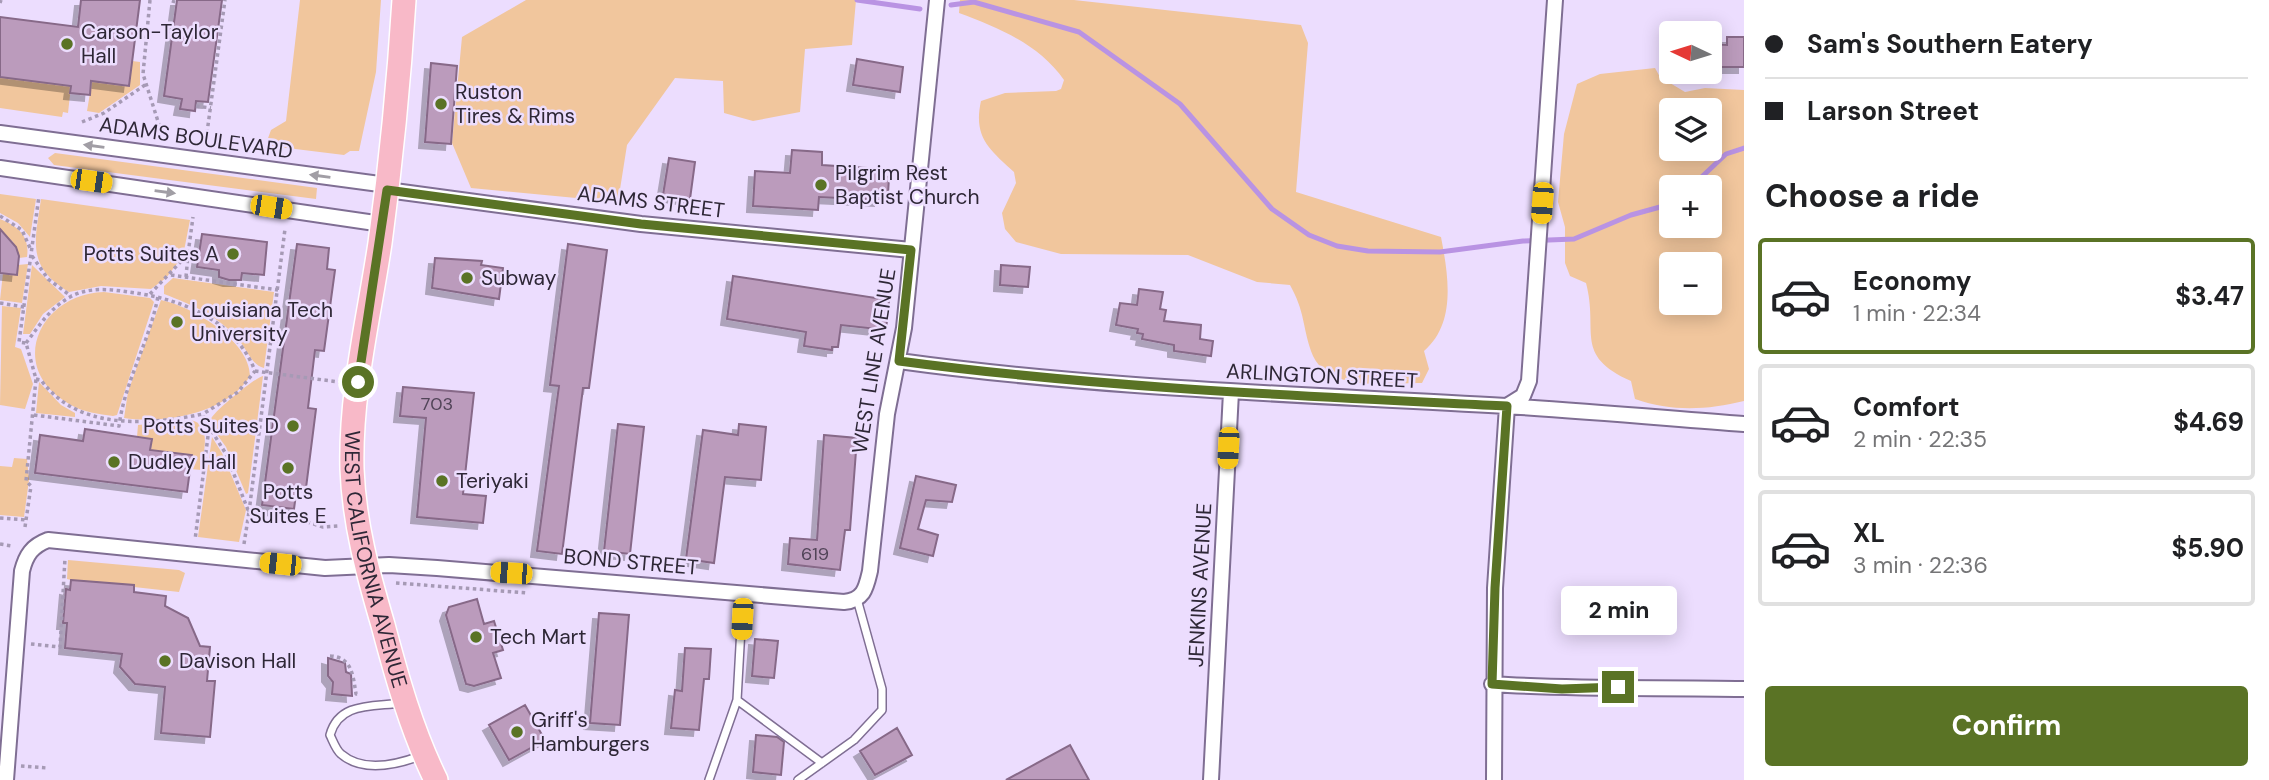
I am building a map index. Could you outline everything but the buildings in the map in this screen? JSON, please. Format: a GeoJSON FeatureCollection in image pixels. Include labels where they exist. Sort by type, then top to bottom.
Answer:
{"type":"FeatureCollection","features":[{"type":"Feature","properties":{"kind":"main road","name":"WEST CALIFORNIA AVENUE"},"geometry":{"type":"LineString","coordinates":[[404,0],[387,187],[354,408],[352,469],[358,526],[366,566],[405,702],[436,780]]}},
{"type":"Feature","properties":{"kind":"street","name":"WEST LINE AVENUE"},"geometry":{"type":"LineString","coordinates":[[858,599],[864,593],[870,571],[887,414],[899,361],[937,0]]}},
{"type":"Feature","properties":{"kind":"street"},"geometry":{"type":"LineString","coordinates":[[1494,780],[1492,684],[1495,588],[1507,406],[1523,396],[1529,381],[1555,0]]}},
{"type":"Feature","properties":{"kind":"street","name":"ADAMS BOULEVARD"},"geometry":{"type":"LineString","coordinates":[[0,134],[387,187]]}},
{"type":"Feature","properties":{"kind":"street"},"geometry":{"type":"LineString","coordinates":[[0,168],[382,224]]}},
{"type":"Feature","properties":{"kind":"street","name":"ADAMS STREET"},"geometry":{"type":"LineString","coordinates":[[387,187],[641,224],[911,250]]}},
{"type":"Feature","properties":{"kind":"street","name":"ARLINGTON STREET"},"geometry":{"type":"LineString","coordinates":[[899,361],[994,374],[1231,392],[1507,406],[1744,424]]}},
{"type":"Feature","properties":{"kind":"street","name":"JENKINS AVENUE"},"geometry":{"type":"LineString","coordinates":[[1211,780],[1231,392]]}},
{"type":"Feature","properties":{"kind":"street","name":"BOND STREET"},"geometry":{"type":"LineString","coordinates":[[6,780],[22,571],[28,554],[38,544],[48,540],[313,567],[438,568],[844,602],[858,599]]}},
{"type":"Feature","properties":{"kind":"street"},"geometry":{"type":"LineString","coordinates":[[1492,684],[1562,689],[1646,686],[1744,689]]}},
{"type":"Feature","properties":{"kind":"lane"},"geometry":{"type":"LineString","coordinates":[[709,780],[737,700],[743,592]]}},
{"type":"Feature","properties":{"kind":"lane"},"geometry":{"type":"LineString","coordinates":[[798,780],[855,740],[882,710],[882,689],[858,599]]}},
{"type":"Feature","properties":{"kind":"lane"},"geometry":{"type":"LineString","coordinates":[[737,700],[822,763]]}},
{"type":"Feature","properties":{"kind":"lane"},"geometry":{"type":"LineString","coordinates":[[405,702],[344,712],[333,722],[330,735],[340,754],[367,766],[400,763],[424,755]]}},
{"type":"Feature","properties":{"kind":"path"},"geometry":{"type":"LineString","coordinates":[[150,0],[144,65],[145,86],[159,117],[162,134]]}},
{"type":"Feature","properties":{"kind":"path"},"geometry":{"type":"LineString","coordinates":[[206,140],[225,0]]}},
{"type":"Feature","properties":{"kind":"path"},"geometry":{"type":"LineString","coordinates":[[82,122],[104,113],[145,86]]}},
{"type":"Feature","properties":{"kind":"path"},"geometry":{"type":"LineString","coordinates":[[196,106],[211,108]]}},
{"type":"Feature","properties":{"kind":"path"},"geometry":{"type":"LineString","coordinates":[[26,343],[19,342],[39,196]]}},
{"type":"Feature","properties":{"kind":"path"},"geometry":{"type":"LineString","coordinates":[[0,216],[22,230],[31,254],[48,279],[71,296]]}},
{"type":"Feature","properties":{"kind":"path"},"geometry":{"type":"LineString","coordinates":[[186,277],[193,217]]}},
{"type":"Feature","properties":{"kind":"path"},"geometry":{"type":"LineString","coordinates":[[232,543],[245,544],[285,229]]}},
{"type":"Feature","properties":{"kind":"path"},"geometry":{"type":"LineString","coordinates":[[150,294],[171,275],[188,254]]}},
{"type":"Feature","properties":{"kind":"path"},"geometry":{"type":"LineString","coordinates":[[171,275],[278,290]]}},
{"type":"Feature","properties":{"kind":"path"},"geometry":{"type":"LineString","coordinates":[[26,343],[44,317],[71,296],[105,289],[150,294],[196,310],[221,326],[244,351],[254,371]]}},
{"type":"Feature","properties":{"kind":"path"},"geometry":{"type":"LineString","coordinates":[[33,415],[119,426],[127,385],[146,340],[158,296]]}},
{"type":"Feature","properties":{"kind":"path"},"geometry":{"type":"LineString","coordinates":[[0,303],[24,307]]}},
{"type":"Feature","properties":{"kind":"path"},"geometry":{"type":"LineString","coordinates":[[25,527],[31,486],[26,481],[36,379],[26,343]]}},
{"type":"Feature","properties":{"kind":"path"},"geometry":{"type":"LineString","coordinates":[[254,371],[341,382]]}},
{"type":"Feature","properties":{"kind":"path"},"geometry":{"type":"LineString","coordinates":[[36,379],[41,380],[71,408],[120,420],[152,423],[203,414],[238,392],[254,371]]}},
{"type":"Feature","properties":{"kind":"path"},"geometry":{"type":"LineString","coordinates":[[203,414],[226,454],[248,512]]}},
{"type":"Feature","properties":{"kind":"path"},"geometry":{"type":"LineString","coordinates":[[104,432],[105,424]]}},
{"type":"Feature","properties":{"kind":"path"},"geometry":{"type":"LineString","coordinates":[[207,424],[194,540],[207,541]]}},
{"type":"Feature","properties":{"kind":"path"},"geometry":{"type":"LineString","coordinates":[[248,512],[298,519],[323,527],[340,526]]}},
{"type":"Feature","properties":{"kind":"path"},"geometry":{"type":"LineString","coordinates":[[0,518],[26,520]]}},
{"type":"Feature","properties":{"kind":"path"},"geometry":{"type":"LineString","coordinates":[[0,544],[12,546]]}},
{"type":"Feature","properties":{"kind":"path"},"geometry":{"type":"LineString","coordinates":[[29,644],[60,648],[65,557]]}},
{"type":"Feature","properties":{"kind":"path"},"geometry":{"type":"LineString","coordinates":[[394,583],[532,594]]}},
{"type":"Feature","properties":{"kind":"path"},"geometry":{"type":"LineString","coordinates":[[330,656],[341,656],[347,662],[352,671],[356,694],[365,694]]}},
{"type":"Feature","properties":{"kind":"path"},"geometry":{"type":"LineString","coordinates":[[21,766],[47,768]]}},
{"type":"Feature","properties":{"kind":"shaded area"},"geometry":{"type":"Polygon","coordinates":[[[300,0],[381,0],[376,72],[359,151],[350,151],[344,155],[271,146],[267,141],[271,130],[286,121],[300,0]]]}},
{"type":"Feature","properties":{"kind":"shaded area"},"geometry":{"type":"Polygon","coordinates":[[[526,0],[856,0],[852,45],[805,49],[800,112],[753,121],[724,113],[723,81],[675,78],[627,145],[618,202],[471,188],[452,143],[462,37],[526,0]]]}},
{"type":"Feature","properties":{"kind":"shaded area"},"geometry":{"type":"Polygon","coordinates":[[[960,0],[1074,0],[1301,25],[1308,43],[1296,192],[1441,237],[1448,297],[1442,327],[1424,351],[1429,369],[1422,383],[1359,383],[1329,374],[1318,364],[1311,351],[1301,311],[1290,285],[1257,282],[1188,255],[1061,254],[1016,242],[1005,229],[1002,213],[1016,183],[1014,172],[990,149],[981,133],[981,101],[1005,93],[1056,91],[1061,89],[1064,80],[1043,56],[1030,47],[1003,31],[959,13],[960,0]]]}},
{"type":"Feature","properties":{"kind":"shaded area"},"geometry":{"type":"Polygon","coordinates":[[[132,61],[140,62],[140,85],[99,113],[87,111],[92,81],[132,61]]]}},
{"type":"Feature","properties":{"kind":"shaded area"},"geometry":{"type":"Polygon","coordinates":[[[1655,68],[1659,75],[1659,84],[1672,84],[1685,92],[1705,88],[1744,90],[1744,401],[1717,406],[1676,408],[1635,399],[1631,381],[1601,362],[1595,351],[1586,283],[1570,276],[1565,263],[1565,227],[1558,202],[1564,134],[1577,84],[1600,74],[1655,68]]]}},
{"type":"Feature","properties":{"kind":"shaded area"},"geometry":{"type":"Polygon","coordinates":[[[0,77],[71,86],[68,113],[63,112],[62,117],[0,108],[0,77]]]}},
{"type":"Feature","properties":{"kind":"shaded area"},"geometry":{"type":"Polygon","coordinates":[[[55,153],[317,188],[316,199],[54,165],[48,158],[55,153]]]}},
{"type":"Feature","properties":{"kind":"shaded area"},"geometry":{"type":"Polygon","coordinates":[[[0,194],[36,199],[30,237],[18,223],[0,213],[0,194]]]}},
{"type":"Feature","properties":{"kind":"shaded area"},"geometry":{"type":"Polygon","coordinates":[[[41,199],[190,220],[183,256],[166,278],[151,289],[101,286],[69,292],[46,273],[40,262],[36,240],[41,199]]]}},
{"type":"Feature","properties":{"kind":"shaded area"},"geometry":{"type":"Polygon","coordinates":[[[0,219],[12,225],[25,238],[27,257],[19,258],[13,242],[0,231],[0,219]]]}},
{"type":"Feature","properties":{"kind":"shaded area"},"geometry":{"type":"Polygon","coordinates":[[[28,264],[22,303],[0,300],[3,273],[17,275],[18,265],[28,264]]]}},
{"type":"Feature","properties":{"kind":"shaded area"},"geometry":{"type":"Polygon","coordinates":[[[32,265],[65,297],[43,314],[30,334],[23,334],[32,265]]]}},
{"type":"Feature","properties":{"kind":"shaded area"},"geometry":{"type":"Polygon","coordinates":[[[173,278],[274,292],[264,368],[253,360],[239,340],[214,318],[164,294],[164,286],[173,278]]]}},
{"type":"Feature","properties":{"kind":"shaded area"},"geometry":{"type":"Polygon","coordinates":[[[104,292],[150,298],[154,302],[117,415],[113,416],[71,405],[51,390],[39,373],[35,354],[38,336],[47,319],[62,306],[81,296],[104,292]]]}},
{"type":"Feature","properties":{"kind":"shaded area"},"geometry":{"type":"Polygon","coordinates":[[[161,300],[188,309],[230,338],[247,363],[250,376],[240,389],[226,399],[193,414],[157,419],[124,418],[128,392],[161,300]]]}},
{"type":"Feature","properties":{"kind":"shaded area"},"geometry":{"type":"Polygon","coordinates":[[[2,306],[21,308],[15,347],[21,349],[33,384],[25,409],[0,405],[2,306]]]}},
{"type":"Feature","properties":{"kind":"shaded area"},"geometry":{"type":"Polygon","coordinates":[[[263,376],[246,494],[226,447],[213,429],[211,419],[235,395],[263,376]]]}},
{"type":"Feature","properties":{"kind":"shaded area"},"geometry":{"type":"Polygon","coordinates":[[[39,382],[61,405],[75,413],[75,417],[36,413],[39,382]]]}},
{"type":"Feature","properties":{"kind":"shaded area"},"geometry":{"type":"Polygon","coordinates":[[[190,420],[197,422],[204,433],[201,470],[190,469],[191,455],[151,450],[152,439],[137,437],[138,425],[190,420]]]}},
{"type":"Feature","properties":{"kind":"shaded area"},"geometry":{"type":"Polygon","coordinates":[[[212,437],[222,453],[246,510],[239,542],[198,537],[212,437]]]}},
{"type":"Feature","properties":{"kind":"shaded area"},"geometry":{"type":"Polygon","coordinates":[[[14,458],[27,459],[29,480],[24,517],[0,515],[0,466],[12,467],[14,458]]]}},
{"type":"Feature","properties":{"kind":"shaded area"},"geometry":{"type":"Polygon","coordinates":[[[68,560],[179,570],[185,573],[179,592],[71,580],[67,579],[68,560]]]}},
{"type":"Feature","properties":{"kind":"waterway"},"geometry":{"type":"LineString","coordinates":[[857,0],[920,9]]}},
{"type":"Feature","properties":{"kind":"waterway"},"geometry":{"type":"LineString","coordinates":[[951,5],[974,2],[1079,32],[1180,104],[1272,209],[1309,235],[1337,246],[1368,251],[1440,252],[1523,241],[1574,239],[1631,215],[1659,207]]}},
{"type":"Feature","properties":{"kind":"waterway"},"geometry":{"type":"LineString","coordinates":[[1704,175],[1726,154],[1744,148]]}},
{"type":"Feature","properties":{"kind":"place","name":"Carson-Taylor Hall"},"geometry":{"type":"Point","coordinates":[67,44]}},
{"type":"Feature","properties":{"kind":"place","name":"Ruston Tires & Rims"},"geometry":{"type":"Point","coordinates":[441,104]}},
{"type":"Feature","properties":{"kind":"place","name":"Pilgrim Rest Baptist Church"},"geometry":{"type":"Point","coordinates":[821,185]}},
{"type":"Feature","properties":{"kind":"place","name":"Potts Suites A"},"geometry":{"type":"Point","coordinates":[233,254]}},
{"type":"Feature","properties":{"kind":"place","name":"Subway"},"geometry":{"type":"Point","coordinates":[467,278]}},
{"type":"Feature","properties":{"kind":"place","name":"Louisiana Tech University"},"geometry":{"type":"Point","coordinates":[177,322]}},
{"type":"Feature","properties":{"kind":"place","name":"Potts Suites D"},"geometry":{"type":"Point","coordinates":[293,426]}},
{"type":"Feature","properties":{"kind":"place","name":"Dudley Hall"},"geometry":{"type":"Point","coordinates":[114,462]}},
{"type":"Feature","properties":{"kind":"place","name":"Potts Suites E"},"geometry":{"type":"Point","coordinates":[288,468]}},
{"type":"Feature","properties":{"kind":"place","name":"Teriyaki"},"geometry":{"type":"Point","coordinates":[442,481]}},
{"type":"Feature","properties":{"kind":"place","name":"Tech Mart"},"geometry":{"type":"Point","coordinates":[476,637]}},
{"type":"Feature","properties":{"kind":"place","name":"Davison Hall"},"geometry":{"type":"Point","coordinates":[165,661]}},
{"type":"Feature","properties":{"kind":"place","name":"Griff's Hamburgers"},"geometry":{"type":"Point","coordinates":[517,732]}},
{"type":"Feature","properties":{"kind":"route"},"geometry":{"type":"LineString","coordinates":[[358,382],[387,190],[641,224],[911,250],[899,361],[994,374],[1113,385],[1507,406],[1495,588],[1492,684],[1562,689],[1618,687]]}}]}
